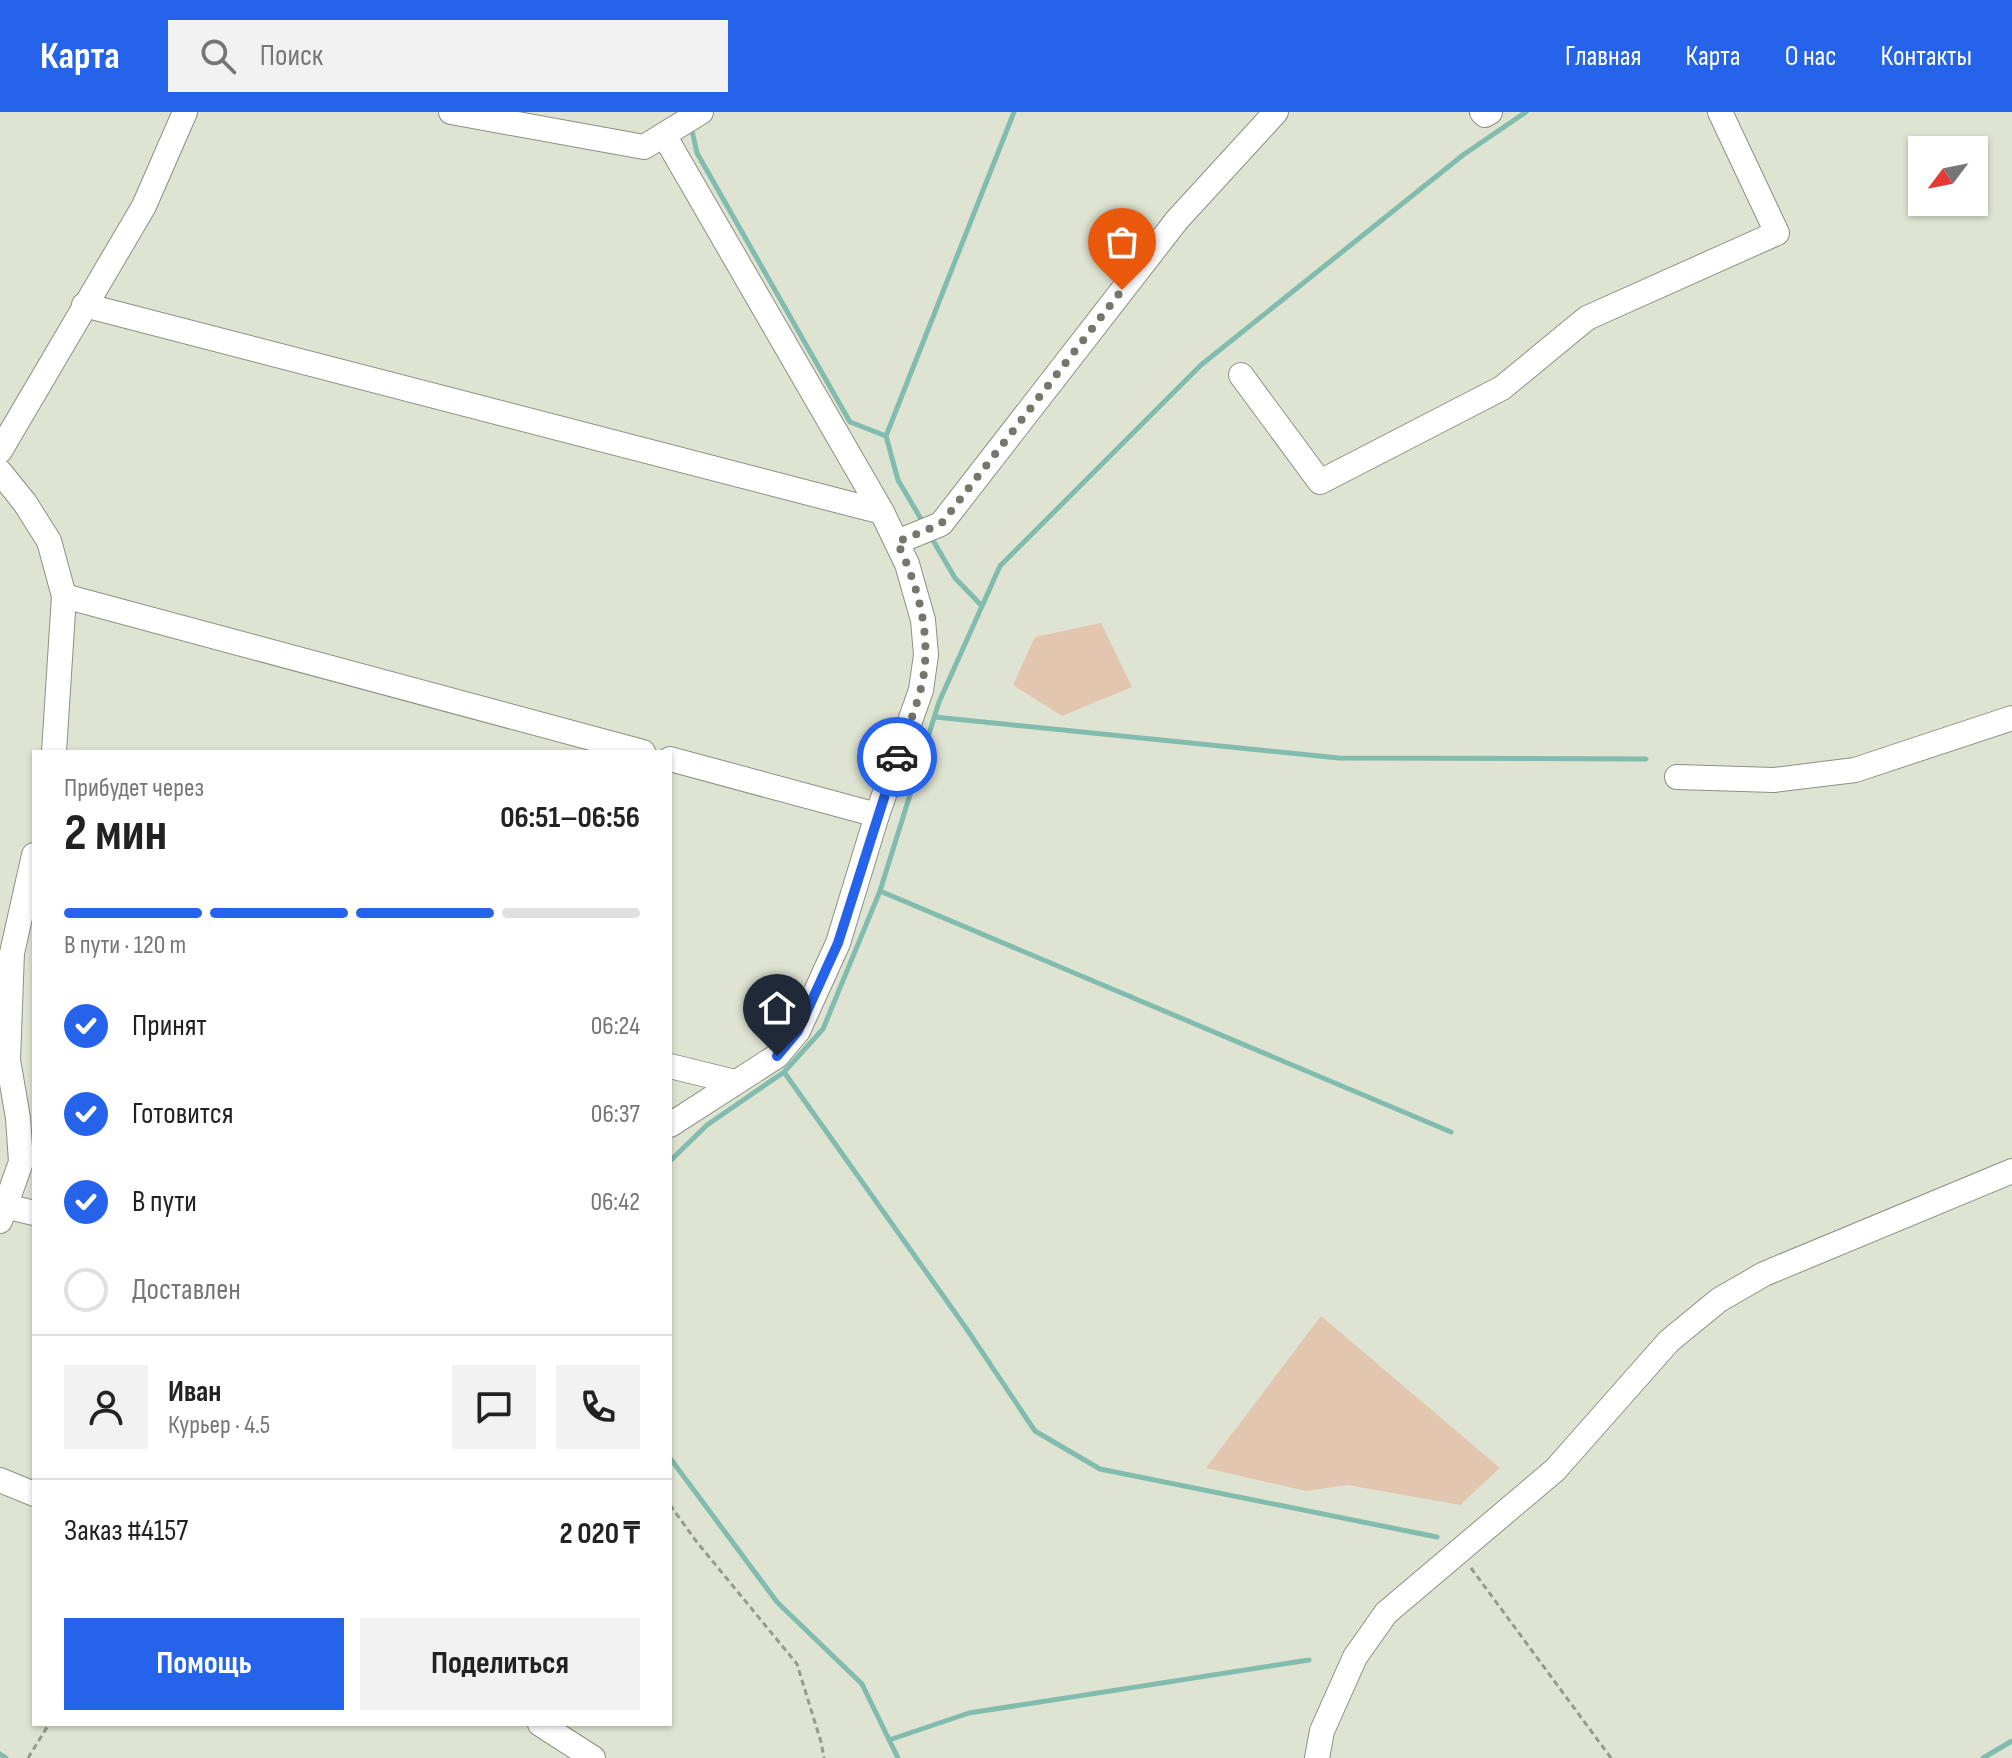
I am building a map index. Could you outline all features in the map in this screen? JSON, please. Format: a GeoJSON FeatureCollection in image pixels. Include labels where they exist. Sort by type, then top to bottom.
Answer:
{"type":"FeatureCollection","features":[{"type":"Feature","properties":{"kind":"street"},"geometry":{"type":"LineString","coordinates":[[0,451],[144,206],[185,112]]}},
{"type":"Feature","properties":{"kind":"street"},"geometry":{"type":"LineString","coordinates":[[451,112],[644,147],[701,112]]}},
{"type":"Feature","properties":{"kind":"street"},"geometry":{"type":"LineString","coordinates":[[897,542],[941,524],[1177,220],[1276,112]]}},
{"type":"Feature","properties":{"kind":"street"},"geometry":{"type":"LineString","coordinates":[[1482,112],[1485,115],[1490,112]]}},
{"type":"Feature","properties":{"kind":"street"},"geometry":{"type":"LineString","coordinates":[[1241,375],[1320,482],[1502,388],[1587,318],[1777,233],[1720,112]]}},
{"type":"Feature","properties":{"kind":"street"},"geometry":{"type":"LineString","coordinates":[[664,135],[882,512],[907,564],[923,620],[926,655],[921,690],[877,815],[838,943],[798,1031],[777,1056],[672,1124]]}},
{"type":"Feature","properties":{"kind":"street"},"geometry":{"type":"LineString","coordinates":[[84,305],[882,512]]}},
{"type":"Feature","properties":{"kind":"street"},"geometry":{"type":"LineString","coordinates":[[0,472],[25,503],[49,541],[64,596],[54,750]]}},
{"type":"Feature","properties":{"kind":"street"},"geometry":{"type":"LineString","coordinates":[[64,596],[636,750]]}},
{"type":"Feature","properties":{"kind":"street"},"geometry":{"type":"LineString","coordinates":[[1677,777],[1774,780],[1855,770],[2012,718]]}},
{"type":"Feature","properties":{"kind":"street"},"geometry":{"type":"LineString","coordinates":[[672,760],[877,815]]}},
{"type":"Feature","properties":{"kind":"street"},"geometry":{"type":"LineString","coordinates":[[32,874],[29,903],[12,953],[8,1060],[18,1118],[21,1162],[3,1213],[32,1213]]}},
{"type":"Feature","properties":{"kind":"street"},"geometry":{"type":"LineString","coordinates":[[672,1066],[735,1082]]}},
{"type":"Feature","properties":{"kind":"street"},"geometry":{"type":"LineString","coordinates":[[1317,1758],[1322,1731],[1355,1657],[1386,1613],[1555,1470],[1669,1341],[1719,1300],[1764,1274],[2012,1171]]}},
{"type":"Feature","properties":{"kind":"street"},"geometry":{"type":"LineString","coordinates":[[0,1480],[32,1493]]}},
{"type":"Feature","properties":{"kind":"street"},"geometry":{"type":"LineString","coordinates":[[543,1726],[593,1758]]}},
{"type":"Feature","properties":{"kind":"path"},"geometry":{"type":"LineString","coordinates":[[672,1508],[797,1664],[824,1758]]}},
{"type":"Feature","properties":{"kind":"path"},"geometry":{"type":"LineString","coordinates":[[1459,1552],[1611,1758]]}},
{"type":"Feature","properties":{"kind":"path"},"geometry":{"type":"LineString","coordinates":[[28,1758],[48,1726]]}},
{"type":"Feature","properties":{"kind":"shaded area"},"geometry":{"type":"Polygon","coordinates":[[[1101,623],[1132,687],[1062,716],[1013,685],[1035,637],[1101,623]]]}},
{"type":"Feature","properties":{"kind":"shaded area"},"geometry":{"type":"Polygon","coordinates":[[[1321,1316],[1500,1468],[1460,1505],[1348,1485],[1306,1491],[1206,1468],[1321,1316]]]}},
{"type":"Feature","properties":{"kind":"waterway"},"geometry":{"type":"LineString","coordinates":[[924,524],[898,480],[886,436],[1014,112]]}},
{"type":"Feature","properties":{"kind":"waterway"},"geometry":{"type":"LineString","coordinates":[[672,1159],[707,1125],[784,1072],[823,1029],[880,891],[939,702],[1000,566],[1201,365],[1463,155],[1526,112]]}},
{"type":"Feature","properties":{"kind":"waterway"},"geometry":{"type":"LineString","coordinates":[[691,126],[697,153],[850,422],[886,436]]}},
{"type":"Feature","properties":{"kind":"waterway"},"geometry":{"type":"LineString","coordinates":[[931,537],[955,578],[982,606]]}},
{"type":"Feature","properties":{"kind":"waterway"},"geometry":{"type":"LineString","coordinates":[[935,717],[1339,758],[1646,759]]}},
{"type":"Feature","properties":{"kind":"waterway"},"geometry":{"type":"LineString","coordinates":[[880,891],[1451,1132]]}},
{"type":"Feature","properties":{"kind":"waterway"},"geometry":{"type":"LineString","coordinates":[[784,1072],[966,1328],[1035,1431],[1100,1469],[1437,1537]]}},
{"type":"Feature","properties":{"kind":"waterway"},"geometry":{"type":"LineString","coordinates":[[672,1461],[777,1602],[862,1684],[898,1758]]}},
{"type":"Feature","properties":{"kind":"waterway"},"geometry":{"type":"LineString","coordinates":[[889,1740],[969,1713],[1309,1660]]}},
{"type":"Feature","properties":{"kind":"waterway"},"geometry":{"type":"LineString","coordinates":[[1983,1758],[2012,1741]]}},
{"type":"Feature","properties":{"kind":"waterway"},"geometry":{"type":"LineString","coordinates":[[0,1754],[6,1758]]}},
{"type":"Feature","properties":{"kind":"way so far"},"geometry":{"type":"LineString","coordinates":[[897,757],[921,690],[926,655],[923,620],[907,564],[897,542],[941,524],[1122,290]]}},
{"type":"Feature","properties":{"kind":"route"},"geometry":{"type":"LineString","coordinates":[[777,1056],[798,1031],[838,943],[897,757]]}}]}
